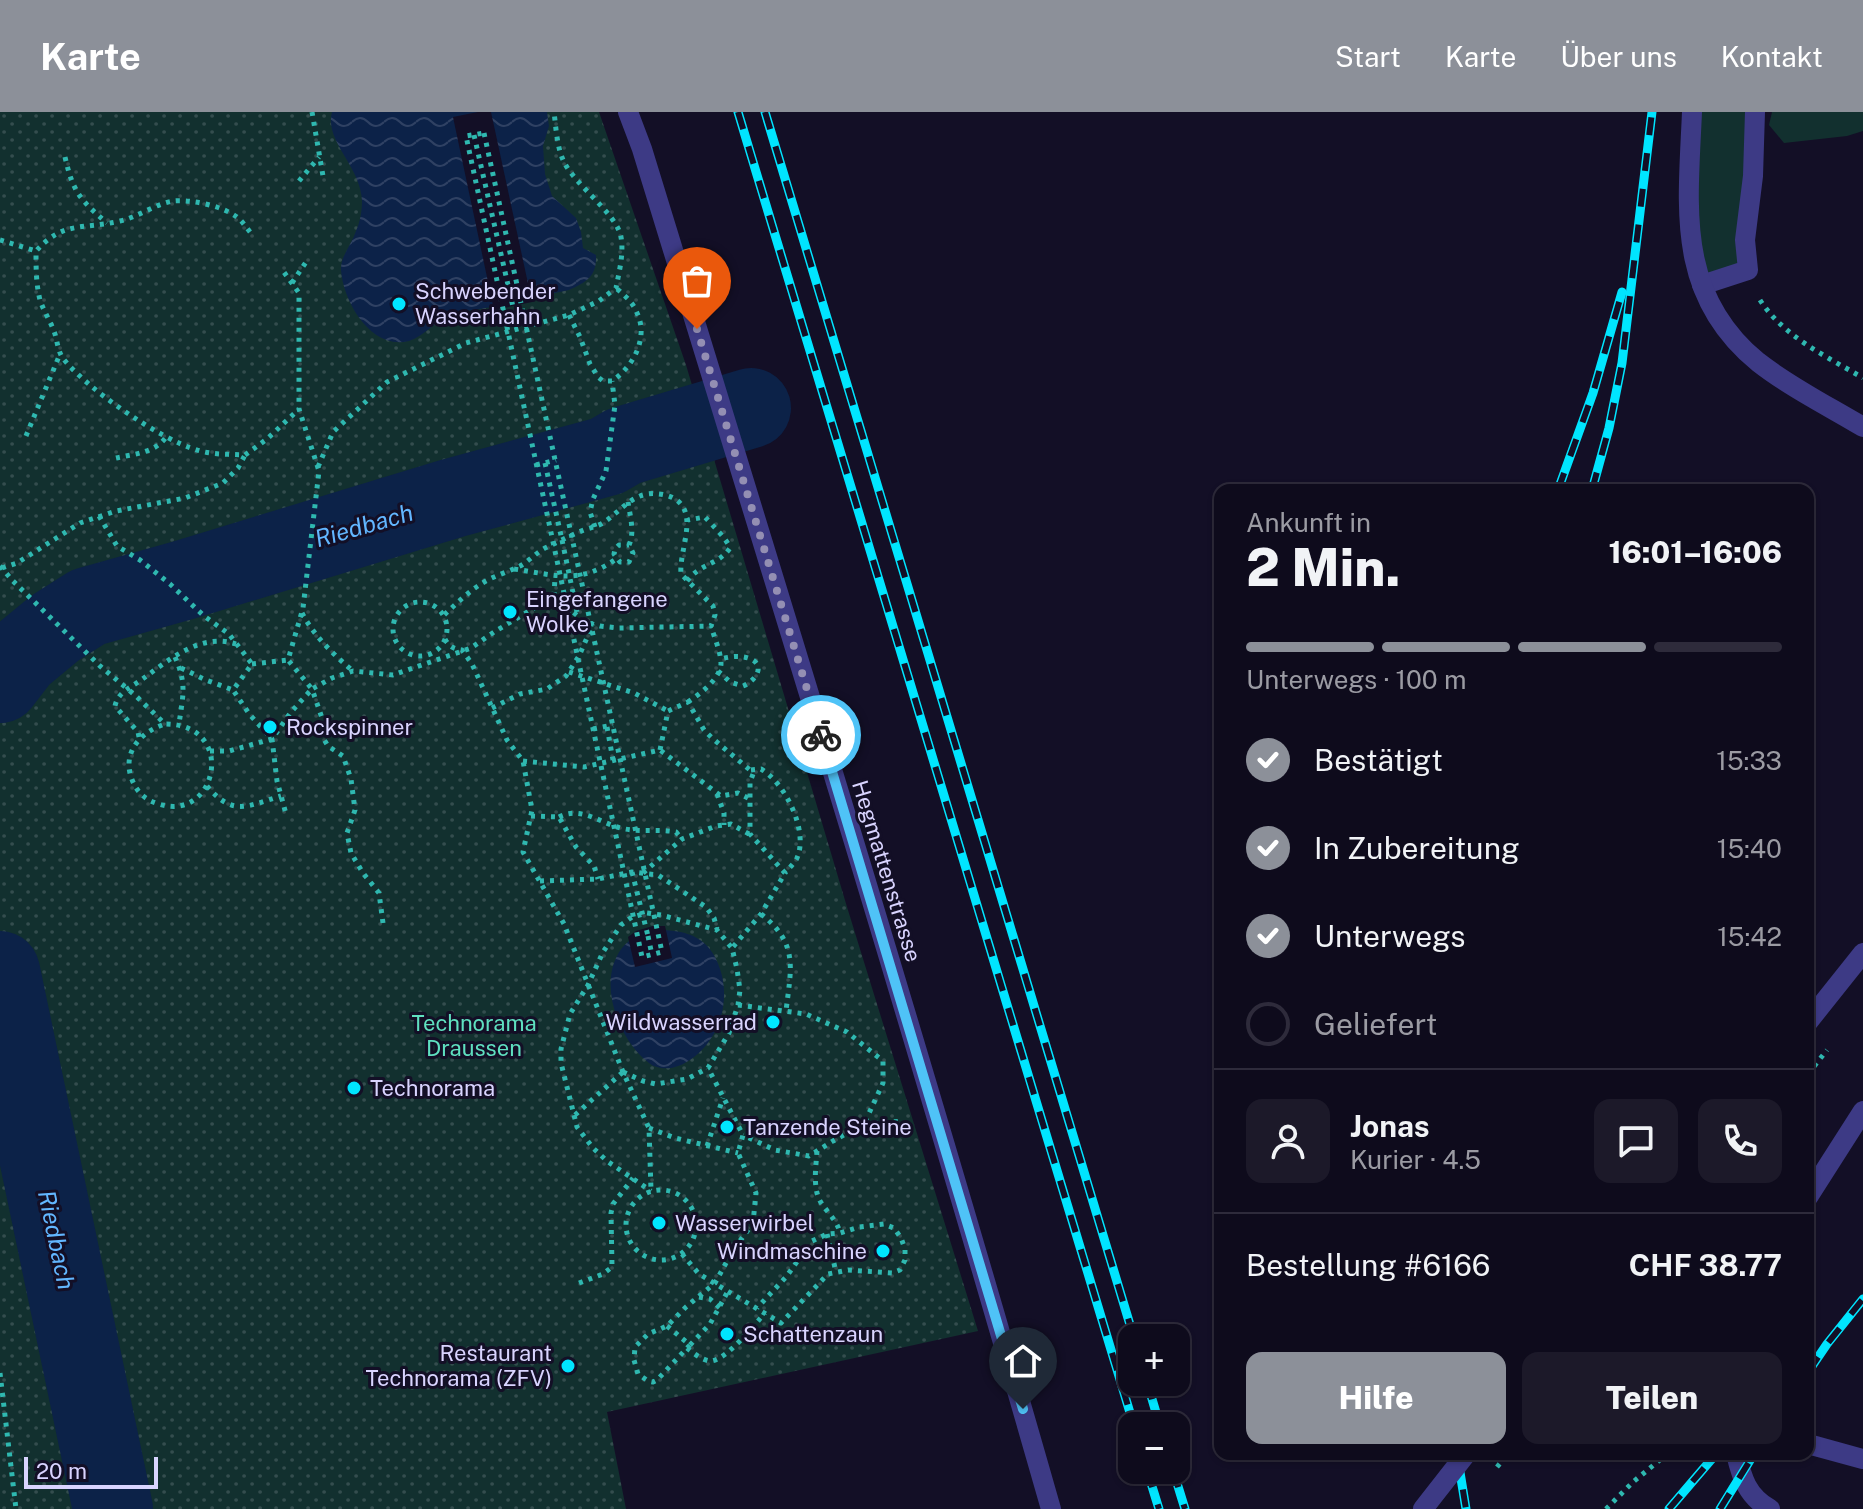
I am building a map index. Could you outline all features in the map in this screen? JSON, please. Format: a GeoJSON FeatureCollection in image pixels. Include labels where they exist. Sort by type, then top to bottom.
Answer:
{"type":"FeatureCollection","features":[{"type":"Feature","properties":{"kind":"street","name":"Hegmattenstrasse"},"geometry":{"type":"LineString","coordinates":[[628,112],[707,359],[954,1174],[1051,1509]]}},
{"type":"Feature","properties":{"kind":"street"},"geometry":{"type":"LineString","coordinates":[[1692,112],[1689,228],[1692,249],[1709,303],[1724,327],[1745,350],[1772,371],[1863,427]]}},
{"type":"Feature","properties":{"kind":"street"},"geometry":{"type":"LineString","coordinates":[[1702,285],[1748,270],[1745,240],[1753,176],[1755,112]]}},
{"type":"Feature","properties":{"kind":"street"},"geometry":{"type":"LineString","coordinates":[[1814,1014],[1863,953]]}},
{"type":"Feature","properties":{"kind":"street"},"geometry":{"type":"LineString","coordinates":[[1814,1188],[1863,1111]]}},
{"type":"Feature","properties":{"kind":"street"},"geometry":{"type":"LineString","coordinates":[[1814,1446],[1863,1459]]}},
{"type":"Feature","properties":{"kind":"street"},"geometry":{"type":"LineString","coordinates":[[1423,1509],[1461,1460]]}},
{"type":"Feature","properties":{"kind":"street"},"geometry":{"type":"LineString","coordinates":[[1738,1460],[1747,1488],[1758,1502],[1770,1509]]}},
{"type":"Feature","properties":{"kind":"path"},"geometry":{"type":"LineString","coordinates":[[312,112],[323,176]]}},
{"type":"Feature","properties":{"kind":"path"},"geometry":{"type":"LineString","coordinates":[[288,660],[303,610],[318,470],[333,432],[387,382],[466,343],[569,315],[599,301],[616,288],[621,235],[614,222],[577,181],[563,160],[554,112]]}},
{"type":"Feature","properties":{"kind":"path"},"geometry":{"type":"LineString","coordinates":[[484,133],[556,460],[610,726],[662,952],[642,957],[466,136],[484,133]]}},
{"type":"Feature","properties":{"kind":"path"},"geometry":{"type":"LineString","coordinates":[[474,135],[518,329]]}},
{"type":"Feature","properties":{"kind":"path"},"geometry":{"type":"LineString","coordinates":[[65,157],[71,182],[86,206],[108,223]]}},
{"type":"Feature","properties":{"kind":"path"},"geometry":{"type":"LineString","coordinates":[[299,181],[320,157]]}},
{"type":"Feature","properties":{"kind":"path"},"geometry":{"type":"LineString","coordinates":[[245,455],[198,451],[166,437],[105,397],[75,372],[60,354],[54,331],[40,301],[36,251],[58,232],[124,220],[171,201],[214,206],[237,216],[247,216]]}},
{"type":"Feature","properties":{"kind":"path"},"geometry":{"type":"LineString","coordinates":[[237,216],[250,232]]}},
{"type":"Feature","properties":{"kind":"path"},"geometry":{"type":"LineString","coordinates":[[0,240],[36,251]]}},
{"type":"Feature","properties":{"kind":"path"},"geometry":{"type":"LineString","coordinates":[[292,283],[306,262]]}},
{"type":"Feature","properties":{"kind":"path"},"geometry":{"type":"LineString","coordinates":[[281,268],[299,293],[299,409],[318,470]]}},
{"type":"Feature","properties":{"kind":"path"},"geometry":{"type":"LineString","coordinates":[[1748,270],[1757,296],[1773,317],[1794,336],[1863,378]]}},
{"type":"Feature","properties":{"kind":"path"},"geometry":{"type":"LineString","coordinates":[[569,315],[598,377],[603,381],[612,381],[630,364],[641,335],[636,310],[616,288]]}},
{"type":"Feature","properties":{"kind":"path"},"geometry":{"type":"LineString","coordinates":[[26,436],[60,354]]}},
{"type":"Feature","properties":{"kind":"path"},"geometry":{"type":"LineString","coordinates":[[595,527],[590,512],[606,471],[615,405],[612,381]]}},
{"type":"Feature","properties":{"kind":"path"},"geometry":{"type":"LineString","coordinates":[[165,724],[100,666],[1,567],[17,563],[80,523],[99,516],[185,498],[223,483],[238,468],[245,455],[299,409]]}},
{"type":"Feature","properties":{"kind":"path"},"geometry":{"type":"LineString","coordinates":[[116,458],[151,450],[166,437]]}},
{"type":"Feature","properties":{"kind":"path"},"geometry":{"type":"LineString","coordinates":[[536,465],[556,460]]}},
{"type":"Feature","properties":{"kind":"path"},"geometry":{"type":"LineString","coordinates":[[545,463],[577,612]]}},
{"type":"Feature","properties":{"kind":"path"},"geometry":{"type":"LineString","coordinates":[[444,615],[483,582],[522,565],[540,550],[595,527],[628,502],[650,493],[670,496],[679,501],[688,520],[681,574],[713,606],[715,615],[711,626],[721,666],[716,677],[698,696],[668,711]]}},
{"type":"Feature","properties":{"kind":"path"},"geometry":{"type":"LineString","coordinates":[[628,502],[632,539],[629,545]]}},
{"type":"Feature","properties":{"kind":"path"},"geometry":{"type":"LineString","coordinates":[[99,516],[117,546],[140,560],[229,634],[252,664]]}},
{"type":"Feature","properties":{"kind":"path"},"geometry":{"type":"LineString","coordinates":[[687,581],[698,568],[721,559],[730,548],[705,517],[688,520]]}},
{"type":"Feature","properties":{"kind":"path"},"geometry":{"type":"LineString","coordinates":[[616,559],[615,549],[619,545],[629,545]]}},
{"type":"Feature","properties":{"kind":"path"},"geometry":{"type":"LineString","coordinates":[[616,559],[629,562],[633,553],[629,545]]}},
{"type":"Feature","properties":{"kind":"path"},"geometry":{"type":"LineString","coordinates":[[513,568],[555,577],[587,574],[602,569],[616,559]]}},
{"type":"Feature","properties":{"kind":"path"},"geometry":{"type":"LineString","coordinates":[[554,596],[555,577]]}},
{"type":"Feature","properties":{"kind":"path"},"geometry":{"type":"LineString","coordinates":[[554,596],[585,622],[593,624],[618,628],[711,626]]}},
{"type":"Feature","properties":{"kind":"path"},"geometry":{"type":"LineString","coordinates":[[210,751],[229,751],[272,739],[312,689],[332,678],[353,671],[393,675],[471,648],[554,596]]}},
{"type":"Feature","properties":{"kind":"path"},"geometry":{"type":"LineString","coordinates":[[431,604],[444,615],[445,639],[434,652],[417,656],[397,642],[393,626],[400,611],[407,605],[431,604]]}},
{"type":"Feature","properties":{"kind":"path"},"geometry":{"type":"LineString","coordinates":[[568,614],[588,609]]}},
{"type":"Feature","properties":{"kind":"path"},"geometry":{"type":"LineString","coordinates":[[303,610],[312,628],[353,671]]}},
{"type":"Feature","properties":{"kind":"path"},"geometry":{"type":"LineString","coordinates":[[492,708],[520,694],[547,689],[568,672],[593,624]]}},
{"type":"Feature","properties":{"kind":"path"},"geometry":{"type":"LineString","coordinates":[[445,639],[447,645],[462,650],[472,664],[507,740],[523,761],[532,810],[523,852],[564,924],[623,1072],[649,1128],[651,1191]]}},
{"type":"Feature","properties":{"kind":"path"},"geometry":{"type":"LineString","coordinates":[[139,737],[115,706],[119,696],[189,648],[219,641],[237,645]]}},
{"type":"Feature","properties":{"kind":"path"},"geometry":{"type":"LineString","coordinates":[[410,670],[417,656]]}},
{"type":"Feature","properties":{"kind":"path"},"geometry":{"type":"LineString","coordinates":[[718,671],[730,682],[743,686],[753,681],[758,672],[755,661],[747,658],[736,656],[720,659]]}},
{"type":"Feature","properties":{"kind":"path"},"geometry":{"type":"LineString","coordinates":[[175,657],[184,678],[179,724]]}},
{"type":"Feature","properties":{"kind":"path"},"geometry":{"type":"LineString","coordinates":[[233,690],[252,664],[288,660]]}},
{"type":"Feature","properties":{"kind":"path"},"geometry":{"type":"LineString","coordinates":[[288,660],[312,689],[322,718],[320,733],[328,746],[343,756],[351,779],[355,810],[347,833],[351,853],[379,893],[383,923]]}},
{"type":"Feature","properties":{"kind":"path"},"geometry":{"type":"LineString","coordinates":[[180,668],[233,690],[272,739],[277,781],[286,814]]}},
{"type":"Feature","properties":{"kind":"path"},"geometry":{"type":"LineString","coordinates":[[568,672],[626,690],[668,711]]}},
{"type":"Feature","properties":{"kind":"path"},"geometry":{"type":"LineString","coordinates":[[688,702],[704,730],[753,774],[750,782],[750,834]]}},
{"type":"Feature","properties":{"kind":"path"},"geometry":{"type":"LineString","coordinates":[[660,750],[668,711]]}},
{"type":"Feature","properties":{"kind":"path"},"geometry":{"type":"LineString","coordinates":[[179,724],[192,729],[204,739],[213,766],[210,780],[202,793],[177,806],[162,806],[149,801],[138,791],[131,778],[129,764],[139,737],[151,728],[179,724]]}},
{"type":"Feature","properties":{"kind":"path"},"geometry":{"type":"LineString","coordinates":[[593,729],[610,726]]}},
{"type":"Feature","properties":{"kind":"path"},"geometry":{"type":"LineString","coordinates":[[610,726],[613,760]]}},
{"type":"Feature","properties":{"kind":"path"},"geometry":{"type":"LineString","coordinates":[[523,761],[584,767],[660,750],[721,796],[738,793],[750,799]]}},
{"type":"Feature","properties":{"kind":"path"},"geometry":{"type":"LineString","coordinates":[[732,948],[761,914],[796,860],[800,847],[794,810],[776,782],[761,769],[750,770]]}},
{"type":"Feature","properties":{"kind":"path"},"geometry":{"type":"LineString","coordinates":[[207,786],[232,807],[281,796]]}},
{"type":"Feature","properties":{"kind":"path"},"geometry":{"type":"LineString","coordinates":[[716,793],[724,813],[724,825]]}},
{"type":"Feature","properties":{"kind":"path"},"geometry":{"type":"LineString","coordinates":[[531,816],[559,817],[575,813],[601,819],[616,827],[676,832],[682,839]]}},
{"type":"Feature","properties":{"kind":"path"},"geometry":{"type":"LineString","coordinates":[[559,817],[576,847],[594,866],[598,879]]}},
{"type":"Feature","properties":{"kind":"path"},"geometry":{"type":"LineString","coordinates":[[643,873],[682,839],[716,826],[731,824],[750,834],[785,873]]}},
{"type":"Feature","properties":{"kind":"path"},"geometry":{"type":"LineString","coordinates":[[632,872],[652,955]]}},
{"type":"Feature","properties":{"kind":"path"},"geometry":{"type":"LineString","coordinates":[[540,881],[598,879],[632,872],[658,875],[706,907],[714,918],[717,930],[732,948],[740,990],[738,1005],[729,1033],[708,1068],[687,1079],[656,1084],[623,1072]]}},
{"type":"Feature","properties":{"kind":"path"},"geometry":{"type":"LineString","coordinates":[[651,1191],[607,1161],[577,1127],[561,1063],[561,1049],[570,1014],[621,925],[632,917],[647,913],[717,930]]}},
{"type":"Feature","properties":{"kind":"path"},"geometry":{"type":"LineString","coordinates":[[761,914],[785,940],[790,954],[786,1011]]}},
{"type":"Feature","properties":{"kind":"path"},"geometry":{"type":"LineString","coordinates":[[738,1005],[806,1014],[847,1032],[883,1061],[883,1083],[864,1124]]}},
{"type":"Feature","properties":{"kind":"path"},"geometry":{"type":"LineString","coordinates":[[708,1068],[743,1135],[775,1150],[809,1156],[864,1124],[913,1119]]}},
{"type":"Feature","properties":{"kind":"path"},"geometry":{"type":"LineString","coordinates":[[575,1115],[623,1072]]}},
{"type":"Feature","properties":{"kind":"path"},"geometry":{"type":"LineString","coordinates":[[707,1146],[723,1097]]}},
{"type":"Feature","properties":{"kind":"path"},"geometry":{"type":"LineString","coordinates":[[649,1128],[675,1138],[738,1153]]}},
{"type":"Feature","properties":{"kind":"path"},"geometry":{"type":"LineString","coordinates":[[728,1291],[710,1324],[653,1382],[638,1374],[634,1360],[635,1347],[648,1334],[667,1326],[715,1283],[753,1223],[756,1193],[738,1153],[743,1135]]}},
{"type":"Feature","properties":{"kind":"path"},"geometry":{"type":"LineString","coordinates":[[817,1150],[819,1198],[840,1233]]}},
{"type":"Feature","properties":{"kind":"path"},"geometry":{"type":"LineString","coordinates":[[579,1283],[612,1267],[613,1204],[632,1180]]}},
{"type":"Feature","properties":{"kind":"path"},"geometry":{"type":"LineString","coordinates":[[666,1189],[679,1194],[689,1203],[696,1216],[692,1244],[670,1260],[656,1260],[643,1255],[633,1246],[627,1234],[626,1221],[631,1207],[639,1197],[651,1191],[666,1189]]}},
{"type":"Feature","properties":{"kind":"path"},"geometry":{"type":"LineString","coordinates":[[682,1254],[699,1274],[781,1323],[828,1274],[848,1270],[892,1273],[900,1270],[905,1260],[901,1238],[894,1228],[884,1224],[827,1234],[812,1241],[786,1277],[757,1308]]}},
{"type":"Feature","properties":{"kind":"path"},"geometry":{"type":"LineString","coordinates":[[827,1234],[836,1272]]}},
{"type":"Feature","properties":{"kind":"path"},"geometry":{"type":"LineString","coordinates":[[698,1297],[710,1299],[720,1308]]}},
{"type":"Feature","properties":{"kind":"path"},"geometry":{"type":"LineString","coordinates":[[667,1326],[698,1356],[710,1361],[731,1350],[765,1313]]}},
{"type":"Feature","properties":{"kind":"path"},"geometry":{"type":"LineString","coordinates":[[0,1373],[16,1509]]}},
{"type":"Feature","properties":{"kind":"path"},"geometry":{"type":"LineString","coordinates":[[1606,1509],[1660,1460]]}},
{"type":"Feature","properties":{"kind":"green space","name":"Technorama Draussen"},"geometry":{"type":"Polygon","coordinates":[[[0,112],[599,112],[686,365],[847,907],[978,1331],[607,1412],[626,1509],[0,1509],[0,112]]]}},
{"type":"Feature","properties":{"kind":"green space"},"geometry":{"type":"Polygon","coordinates":[[[1692,112],[1755,112],[1746,260],[1702,285],[1692,112]]]}},
{"type":"Feature","properties":{"kind":"green space"},"geometry":{"type":"Polygon","coordinates":[[[1772,112],[1863,112],[1863,131],[1847,136],[1784,143],[1769,125],[1772,112]]]}},
{"type":"Feature","properties":{"kind":"water"},"geometry":{"type":"Polygon","coordinates":[[[332,112],[547,112],[549,126],[543,146],[545,174],[552,196],[576,218],[583,248],[596,255],[593,273],[586,281],[569,290],[454,314],[409,341],[395,342],[371,331],[353,309],[343,282],[341,265],[359,224],[362,201],[356,176],[333,133],[332,112]]]}},
{"type":"Feature","properties":{"kind":"water"},"geometry":{"type":"Polygon","coordinates":[[[653,930],[686,933],[703,942],[716,958],[724,987],[721,1015],[710,1040],[693,1058],[670,1068],[653,1066],[634,1048],[619,1022],[611,991],[611,976],[622,948],[632,939],[653,930]]]}},
{"type":"Feature","properties":{"kind":"pier"},"geometry":{"type":"Polygon","coordinates":[[[491,112],[532,302],[494,310],[453,117],[491,112]]]}},
{"type":"Feature","properties":{"kind":"pier"},"geometry":{"type":"Polygon","coordinates":[[[653,926],[665,926],[672,958],[635,967],[628,937],[653,926]]]}},
{"type":"Feature","properties":{"kind":"waterway","name":"Riedbach"},"geometry":{"type":"LineString","coordinates":[[0,683],[20,657],[55,628],[88,607],[453,498],[607,456],[624,446],[751,408]]}},
{"type":"Feature","properties":{"kind":"waterway","name":"Riedbach"},"geometry":{"type":"LineString","coordinates":[[0,971],[113,1509]]}},
{"type":"Feature","properties":{"kind":"railway"},"geometry":{"type":"LineString","coordinates":[[738,112],[1130,1412]]}},
{"type":"Feature","properties":{"kind":"railway"},"geometry":{"type":"LineString","coordinates":[[765,112],[1130,1324]]}},
{"type":"Feature","properties":{"kind":"railway"},"geometry":{"type":"LineString","coordinates":[[1594,484],[1622,363],[1652,112]]}},
{"type":"Feature","properties":{"kind":"railway"},"geometry":{"type":"LineString","coordinates":[[1560,484],[1593,393],[1622,292]]}},
{"type":"Feature","properties":{"kind":"railway"},"geometry":{"type":"LineString","coordinates":[[1814,1363],[1863,1299]]}},
{"type":"Feature","properties":{"kind":"railway"},"geometry":{"type":"LineString","coordinates":[[1151,1396],[1156,1412]]}},
{"type":"Feature","properties":{"kind":"railway"},"geometry":{"type":"LineString","coordinates":[[1458,1460],[1466,1509]]}},
{"type":"Feature","properties":{"kind":"railway"},"geometry":{"type":"LineString","coordinates":[[1669,1509],[1711,1460]]}},
{"type":"Feature","properties":{"kind":"railway"},"geometry":{"type":"LineString","coordinates":[[1720,1509],[1750,1460]]}},
{"type":"Feature","properties":{"kind":"railway"},"geometry":{"type":"LineString","coordinates":[[1151,1484],[1159,1509]]}},
{"type":"Feature","properties":{"kind":"railway"},"geometry":{"type":"LineString","coordinates":[[1177,1484],[1185,1509]]}},
{"type":"Feature","properties":{"kind":"way so far"},"geometry":{"type":"LineString","coordinates":[[697,329],[821,735]]}},
{"type":"Feature","properties":{"kind":"place","name":"Schwebender Wasserhahn"},"geometry":{"type":"Point","coordinates":[399,304]}},
{"type":"Feature","properties":{"kind":"place","name":"Eingefangene Wolke"},"geometry":{"type":"Point","coordinates":[510,612]}},
{"type":"Feature","properties":{"kind":"place","name":"Rockspinner"},"geometry":{"type":"Point","coordinates":[270,727]}},
{"type":"Feature","properties":{"kind":"place","name":"Wildwasserrad"},"geometry":{"type":"Point","coordinates":[773,1022]}},
{"type":"Feature","properties":{"kind":"place","name":"Technorama"},"geometry":{"type":"Point","coordinates":[354,1088]}},
{"type":"Feature","properties":{"kind":"place","name":"Tanzende Steine"},"geometry":{"type":"Point","coordinates":[727,1127]}},
{"type":"Feature","properties":{"kind":"place","name":"Wasserwirbel"},"geometry":{"type":"Point","coordinates":[659,1223]}},
{"type":"Feature","properties":{"kind":"place","name":"Windmaschine"},"geometry":{"type":"Point","coordinates":[883,1251]}},
{"type":"Feature","properties":{"kind":"place","name":"Schattenzaun"},"geometry":{"type":"Point","coordinates":[727,1334]}},
{"type":"Feature","properties":{"kind":"place","name":"Restaurant Technorama (ZFV)"},"geometry":{"type":"Point","coordinates":[568,1366]}},
{"type":"Feature","properties":{"kind":"route"},"geometry":{"type":"LineString","coordinates":[[821,735],[1023,1409]]}}]}
